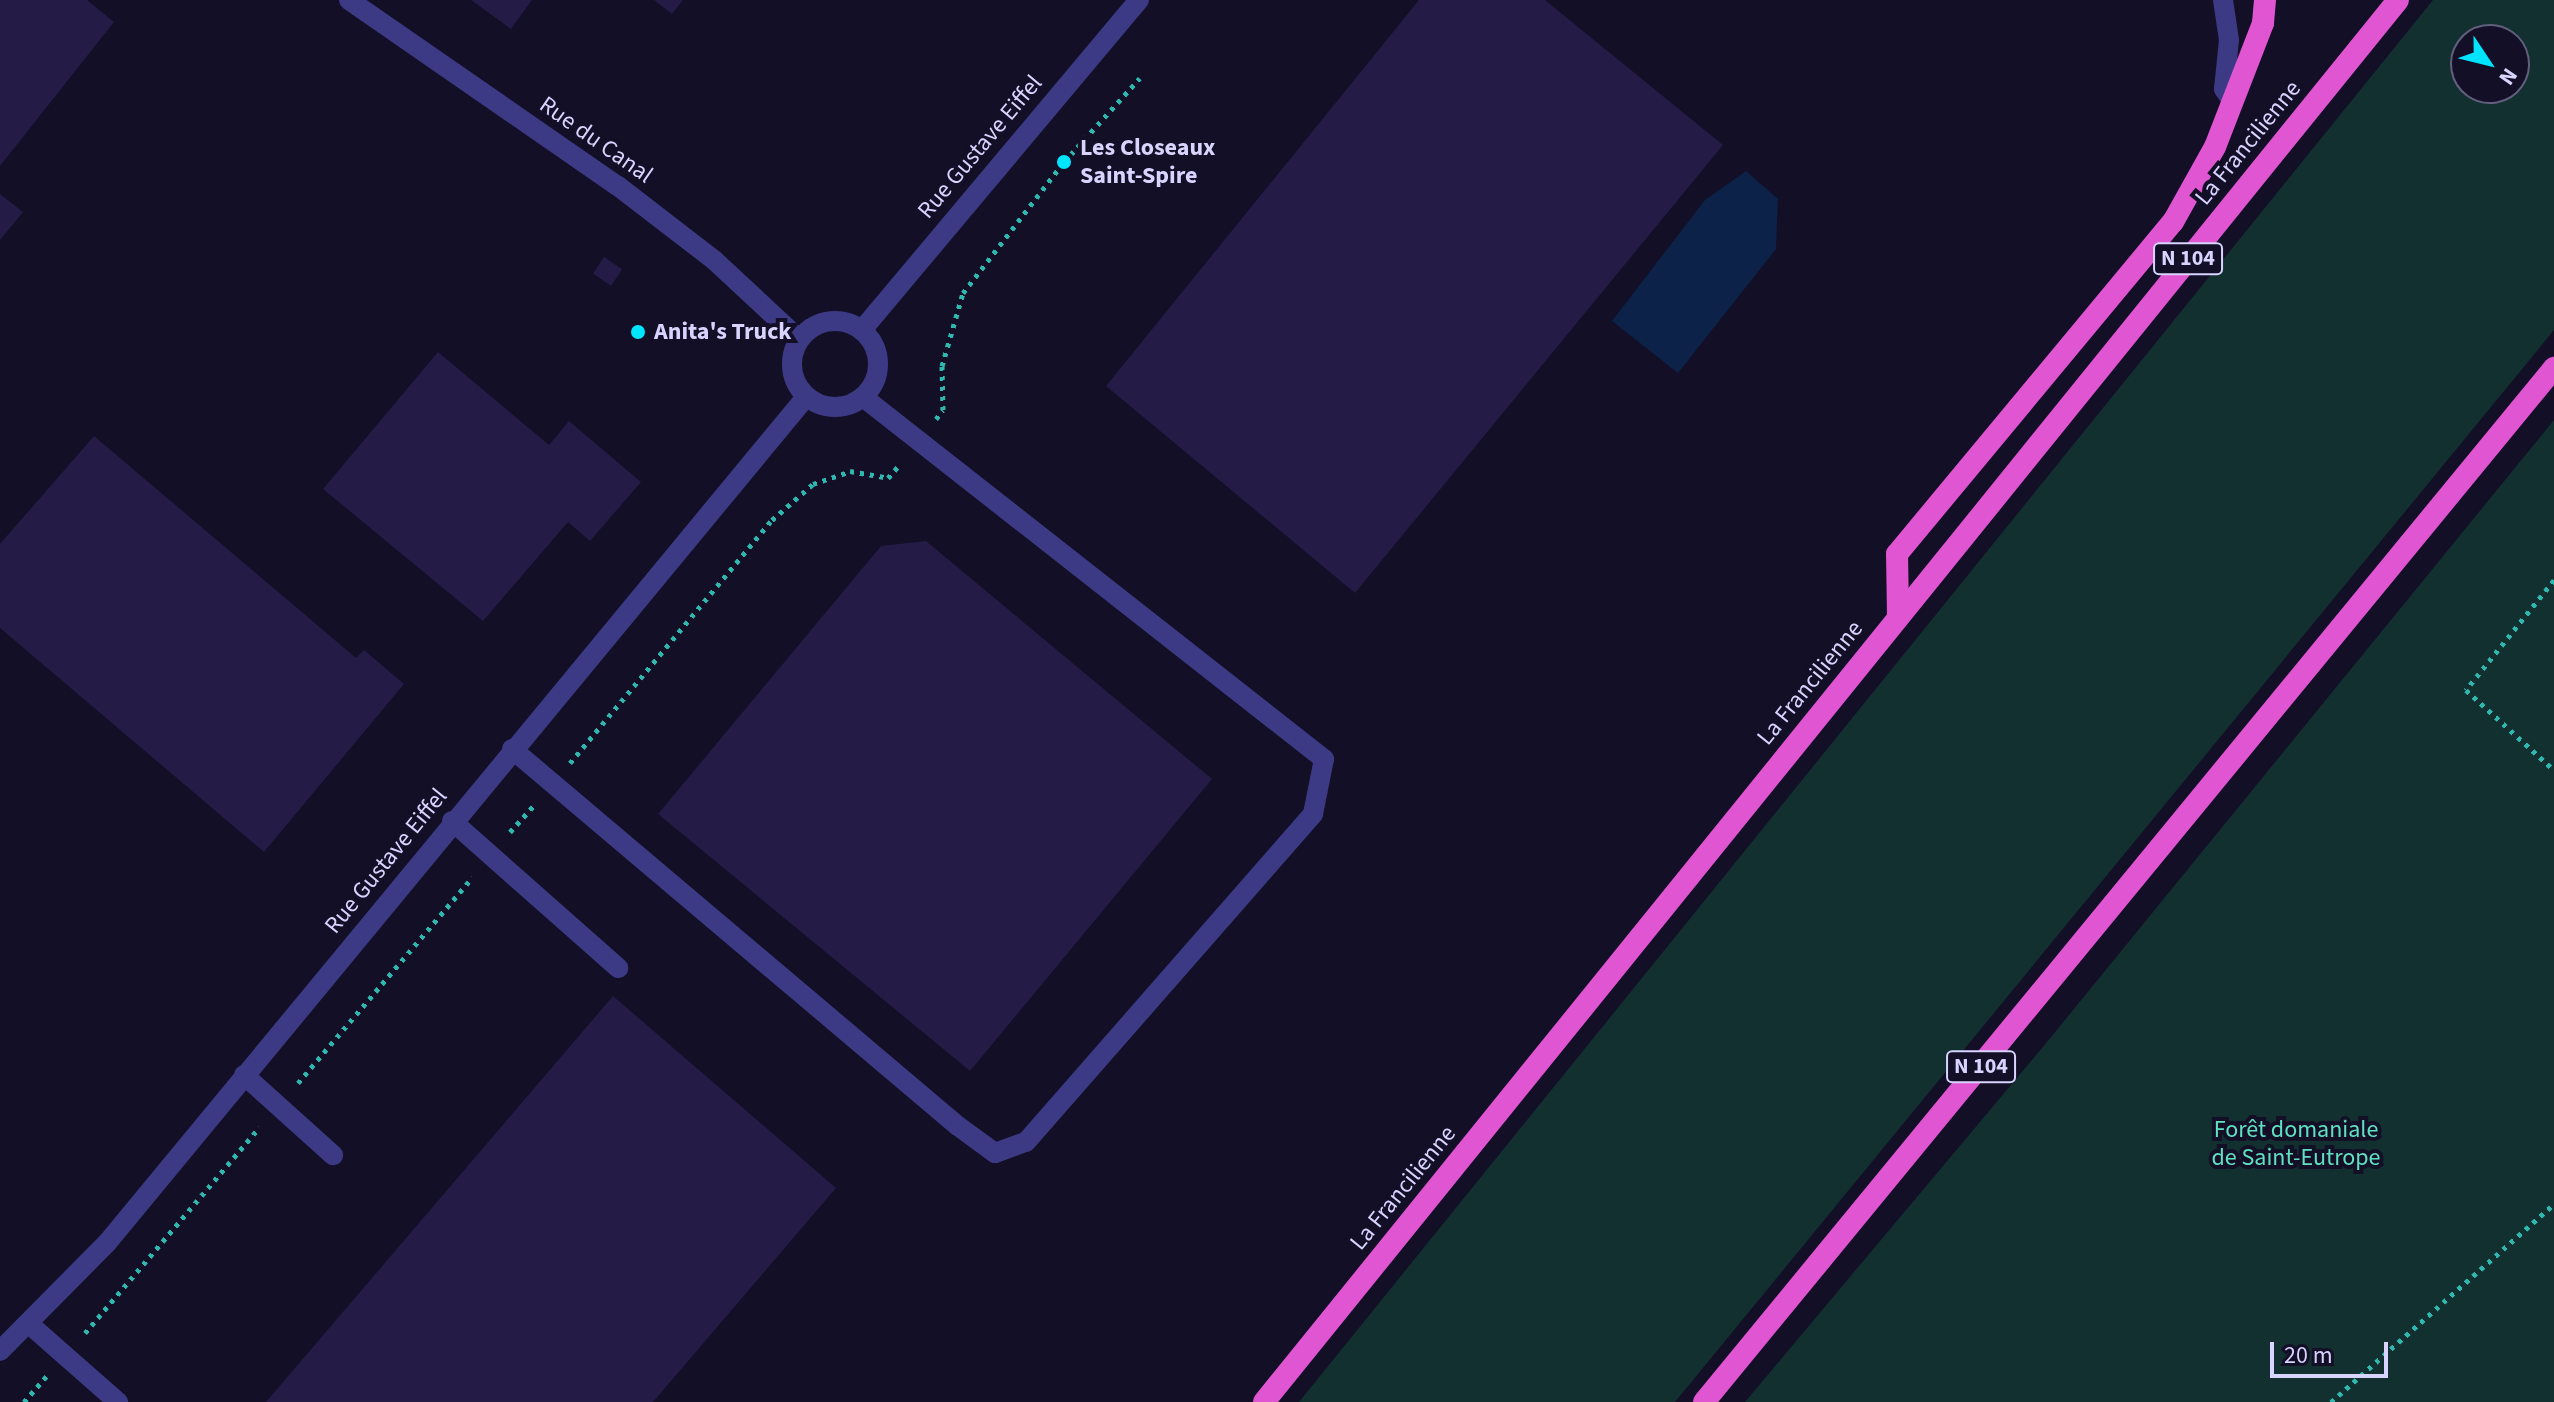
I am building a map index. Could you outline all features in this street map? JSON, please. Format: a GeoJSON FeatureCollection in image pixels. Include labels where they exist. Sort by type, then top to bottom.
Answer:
{"type":"FeatureCollection","features":[{"type":"Feature","properties":{"kind":"highway"},"geometry":{"type":"LineString","coordinates":[[1898,616],[1897,554],[2173,222],[2215,147],[2231,99],[2263,23],[2265,0]]}},
{"type":"Feature","properties":{"kind":"highway","name":"La Francilienne"},"geometry":{"type":"LineString","coordinates":[[1264,1402],[2398,0]]}},
{"type":"Feature","properties":{"kind":"highway","name":"N 104"},"geometry":{"type":"LineString","coordinates":[[1704,1402],[2554,368]]}},
{"type":"Feature","properties":{"kind":"street","name":"Rue du Canal"},"geometry":{"type":"LineString","coordinates":[[349,0],[618,186],[714,260],[799,339]]}},
{"type":"Feature","properties":{"kind":"street","name":"Rue Gustave Eiffel"},"geometry":{"type":"LineString","coordinates":[[862,330],[1139,0]]}},
{"type":"Feature","properties":{"kind":"street"},"geometry":{"type":"LineString","coordinates":[[2223,0],[2229,40],[2224,89],[2231,99]]}},
{"type":"Feature","properties":{"kind":"street"},"geometry":{"type":"LineString","coordinates":[[836,320],[862,330],[878,363],[863,397],[841,407],[806,397],[791,363],[799,339],[822,322],[836,320]]}},
{"type":"Feature","properties":{"kind":"street","name":"Rue Gustave Eiffel"},"geometry":{"type":"LineString","coordinates":[[0,1351],[107,1243],[452,821],[806,397]]}},
{"type":"Feature","properties":{"kind":"street"},"geometry":{"type":"LineString","coordinates":[[512,749],[958,1126],[995,1153],[1026,1142],[1313,814],[1324,759],[863,397]]}},
{"type":"Feature","properties":{"kind":"street"},"geometry":{"type":"LineString","coordinates":[[452,821],[618,968]]}},
{"type":"Feature","properties":{"kind":"street"},"geometry":{"type":"LineString","coordinates":[[244,1075],[333,1155]]}},
{"type":"Feature","properties":{"kind":"street"},"geometry":{"type":"LineString","coordinates":[[28,1323],[118,1402]]}},
{"type":"Feature","properties":{"kind":"path"},"geometry":{"type":"LineString","coordinates":[[24,1402],[491,856],[772,520],[813,484],[850,471],[888,478],[943,410],[942,366],[963,293],[1064,162],[1140,78]]}},
{"type":"Feature","properties":{"kind":"path"},"geometry":{"type":"LineString","coordinates":[[2554,580],[2466,690],[2554,770]]}},
{"type":"Feature","properties":{"kind":"path"},"geometry":{"type":"LineString","coordinates":[[2331,1402],[2554,1204]]}},
{"type":"Feature","properties":{"kind":"green space"},"geometry":{"type":"Polygon","coordinates":[[[2433,0],[2554,0],[2554,330],[1675,1402],[1299,1402],[2433,0]]]}},
{"type":"Feature","properties":{"kind":"green space","name":"Forêt domaniale de Saint-Eutrope"},"geometry":{"type":"Polygon","coordinates":[[[2554,420],[2554,1402],[1745,1402],[2047,1042],[2554,420]]]}},
{"type":"Feature","properties":{"kind":"water"},"geometry":{"type":"Polygon","coordinates":[[[1746,171],[1778,199],[1776,249],[1678,373],[1612,321],[1705,200],[1746,171]]]}},
{"type":"Feature","properties":{"kind":"building"},"geometry":{"type":"Polygon","coordinates":[[[0,0],[87,0],[114,22],[0,166],[0,0]]]}},
{"type":"Feature","properties":{"kind":"building"},"geometry":{"type":"Polygon","coordinates":[[[471,0],[532,0],[511,29],[471,0]]]}},
{"type":"Feature","properties":{"kind":"building"},"geometry":{"type":"Polygon","coordinates":[[[654,0],[683,0],[672,14],[654,0]]]}},
{"type":"Feature","properties":{"kind":"building"},"geometry":{"type":"Polygon","coordinates":[[[1419,0],[1545,0],[1723,145],[1355,593],[1106,386],[1419,0]]]}},
{"type":"Feature","properties":{"kind":"building"},"geometry":{"type":"Polygon","coordinates":[[[0,194],[23,212],[0,240],[0,194]]]}},
{"type":"Feature","properties":{"kind":"building"},"geometry":{"type":"Polygon","coordinates":[[[604,257],[622,269],[611,286],[593,274],[604,257]]]}},
{"type":"Feature","properties":{"kind":"building"},"geometry":{"type":"Polygon","coordinates":[[[438,352],[549,445],[569,421],[641,482],[590,541],[568,522],[483,621],[323,489],[438,352]]]}},
{"type":"Feature","properties":{"kind":"building"},"geometry":{"type":"Polygon","coordinates":[[[94,436],[356,658],[364,650],[404,684],[264,852],[0,628],[0,544],[94,436]]]}},
{"type":"Feature","properties":{"kind":"building"},"geometry":{"type":"Polygon","coordinates":[[[926,541],[1212,779],[970,1071],[658,814],[881,546],[926,541]]]}},
{"type":"Feature","properties":{"kind":"building"},"geometry":{"type":"Polygon","coordinates":[[[613,996],[836,1188],[653,1402],[266,1402],[613,996]]]}},
{"type":"Feature","properties":{"kind":"place","name":"Les Closeaux Saint-Spire"},"geometry":{"type":"Point","coordinates":[1064,162]}},
{"type":"Feature","properties":{"kind":"place","name":"Anita's Truck"},"geometry":{"type":"Point","coordinates":[638,332]}}]}
